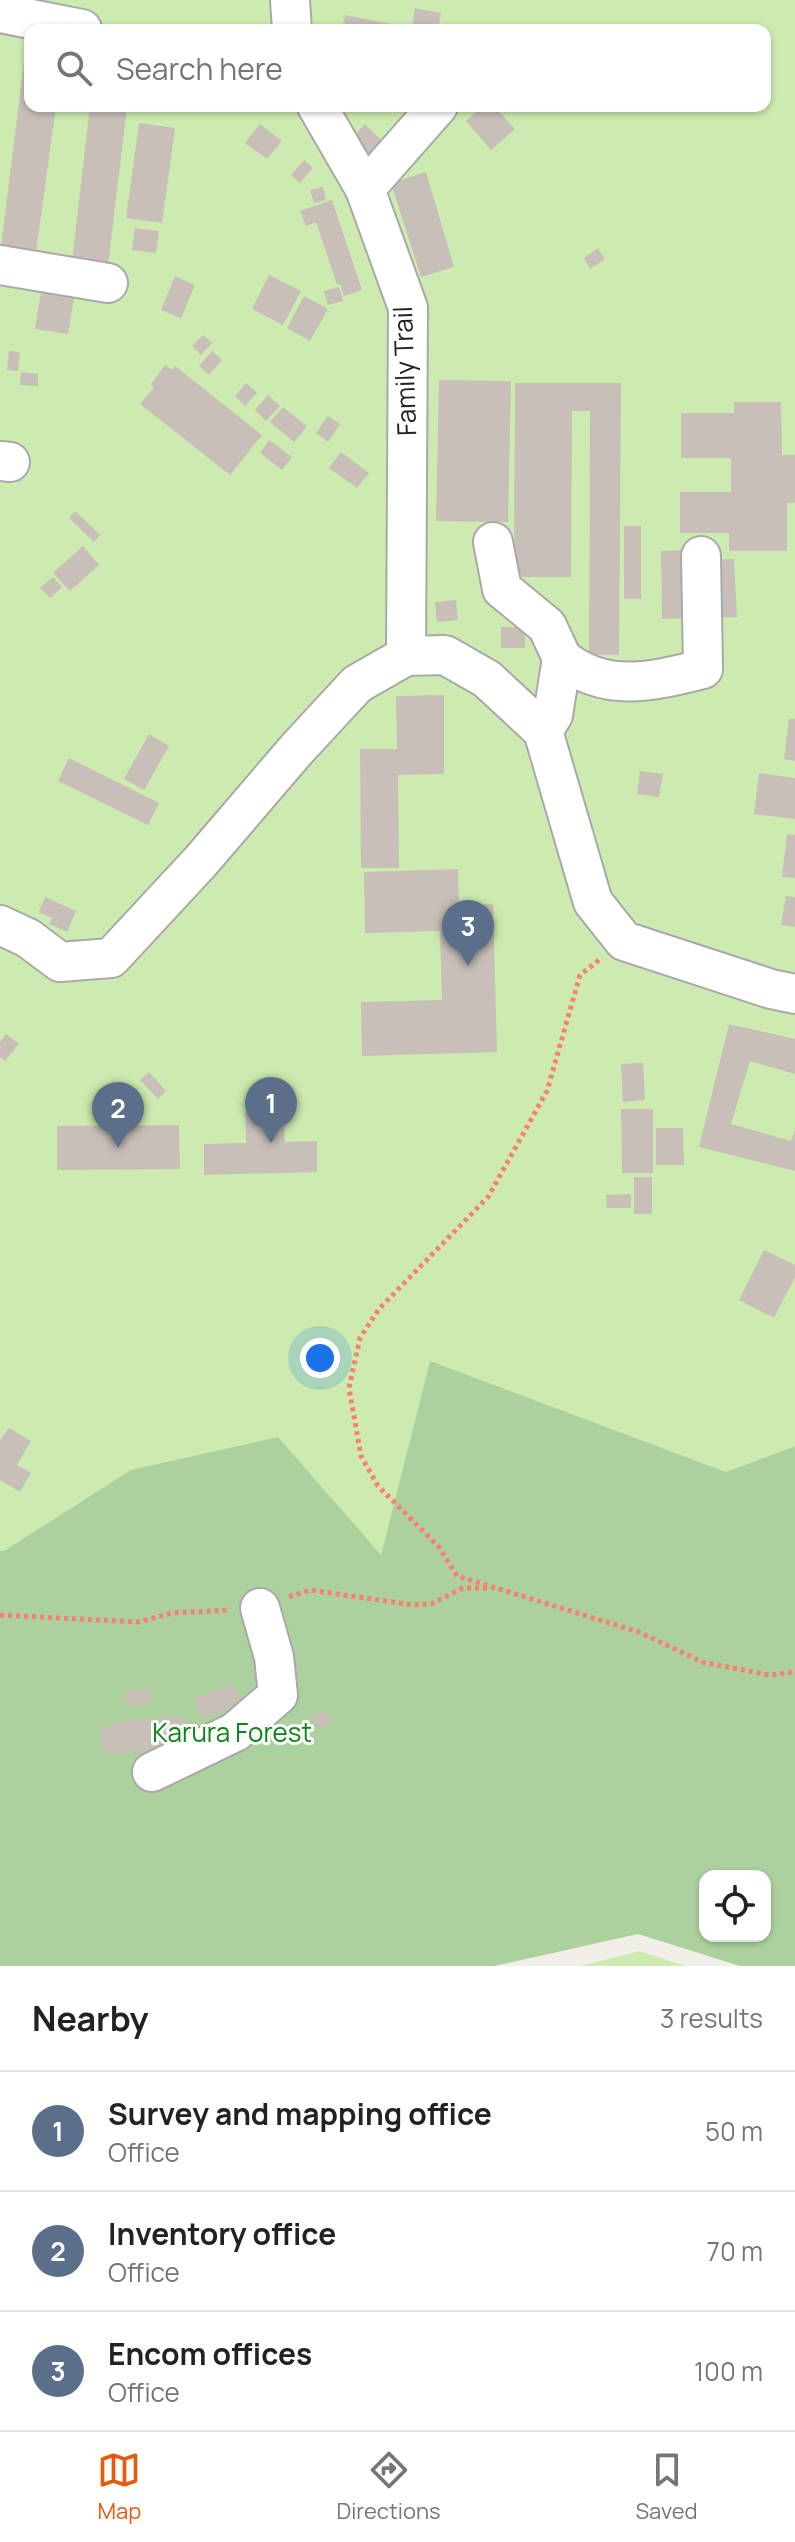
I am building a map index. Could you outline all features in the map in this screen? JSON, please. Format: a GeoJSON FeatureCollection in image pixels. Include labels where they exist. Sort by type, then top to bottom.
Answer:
{"type":"FeatureCollection","features":[{"type":"Feature","properties":{"kind":"street"},"geometry":{"type":"LineString","coordinates":[[290,0],[292,24]]}},
{"type":"Feature","properties":{"kind":"street"},"geometry":{"type":"LineString","coordinates":[[0,13],[56,24]]}},
{"type":"Feature","properties":{"kind":"street","name":"Family Trail"},"geometry":{"type":"LineString","coordinates":[[320,112],[365,189],[408,308],[406,656]]}},
{"type":"Feature","properties":{"kind":"street"},"geometry":{"type":"LineString","coordinates":[[365,189],[433,112]]}},
{"type":"Feature","properties":{"kind":"street"},"geometry":{"type":"LineString","coordinates":[[0,265],[108,283]]}},
{"type":"Feature","properties":{"kind":"street"},"geometry":{"type":"LineString","coordinates":[[493,542],[502,589],[547,626],[562,658],[574,668],[600,679],[651,682],[703,669],[701,556]]}},
{"type":"Feature","properties":{"kind":"street"},"geometry":{"type":"LineString","coordinates":[[0,925],[28,938],[60,962],[111,958],[357,684],[406,656],[445,655],[487,679],[543,731],[593,902],[624,941],[795,994]]}},
{"type":"Feature","properties":{"kind":"street"},"geometry":{"type":"LineString","coordinates":[[543,731],[553,715],[562,658]]}},
{"type":"Feature","properties":{"kind":"street"},"geometry":{"type":"LineString","coordinates":[[152,1772],[235,1732],[278,1695],[274,1657],[260,1608]]}},
{"type":"Feature","properties":{"kind":"path"},"geometry":{"type":"LineString","coordinates":[[624,941],[580,975],[547,1091],[488,1197],[379,1309],[360,1338],[349,1388],[361,1456],[378,1486],[439,1547],[457,1576],[639,1632],[702,1662],[769,1675],[795,1672]]}},
{"type":"Feature","properties":{"kind":"green space"},"geometry":{"type":"Polygon","coordinates":[[[0,0],[795,0],[795,1446],[726,1472],[430,1362],[381,1555],[0,1551],[0,0]]]}},
{"type":"Feature","properties":{"kind":"green space","name":"Karura Forest"},"geometry":{"type":"Polygon","coordinates":[[[430,1361],[726,1472],[795,1446],[795,1966],[740,1966],[638,1934],[494,1966],[0,1966],[0,1551],[131,1470],[278,1437],[381,1555],[430,1361]]]}},
{"type":"Feature","properties":{"kind":"green space"},"geometry":{"type":"Polygon","coordinates":[[[639,1951],[686,1966],[581,1966],[639,1951]]]}},
{"type":"Feature","properties":{"kind":"building"},"geometry":{"type":"Polygon","coordinates":[[[415,8],[441,13],[439,24],[413,24],[415,8]]]}},
{"type":"Feature","properties":{"kind":"building"},"geometry":{"type":"Polygon","coordinates":[[[345,15],[391,24],[343,24],[345,15]]]}},
{"type":"Feature","properties":{"kind":"building"},"geometry":{"type":"Polygon","coordinates":[[[24,62],[24,112],[55,112],[35,260],[0,255],[24,62]]]}},
{"type":"Feature","properties":{"kind":"building"},"geometry":{"type":"Polygon","coordinates":[[[89,112],[126,112],[107,274],[71,270],[89,112]]]}},
{"type":"Feature","properties":{"kind":"building"},"geometry":{"type":"Polygon","coordinates":[[[476,112],[499,112],[515,129],[491,150],[466,121],[476,112]]]}},
{"type":"Feature","properties":{"kind":"building"},"geometry":{"type":"Polygon","coordinates":[[[139,123],[175,128],[162,223],[126,218],[139,123]]]}},
{"type":"Feature","properties":{"kind":"building"},"geometry":{"type":"Polygon","coordinates":[[[260,124],[282,141],[267,159],[245,143],[260,124]]]}},
{"type":"Feature","properties":{"kind":"building"},"geometry":{"type":"Polygon","coordinates":[[[365,124],[384,143],[365,162],[347,143],[365,124]]]}},
{"type":"Feature","properties":{"kind":"building"},"geometry":{"type":"Polygon","coordinates":[[[304,160],[313,168],[300,183],[291,175],[304,160]]]}},
{"type":"Feature","properties":{"kind":"building"},"geometry":{"type":"Polygon","coordinates":[[[426,172],[454,267],[421,277],[391,183],[426,172]]]}},
{"type":"Feature","properties":{"kind":"building"},"geometry":{"type":"Polygon","coordinates":[[[323,187],[326,200],[314,203],[310,190],[323,187]]]}},
{"type":"Feature","properties":{"kind":"building"},"geometry":{"type":"Polygon","coordinates":[[[332,200],[362,290],[344,296],[340,284],[337,285],[316,222],[306,226],[300,211],[332,200]]]}},
{"type":"Feature","properties":{"kind":"building"},"geometry":{"type":"Polygon","coordinates":[[[135,228],[159,231],[156,253],[132,250],[135,228]]]}},
{"type":"Feature","properties":{"kind":"building"},"geometry":{"type":"Polygon","coordinates":[[[598,248],[605,259],[590,269],[584,258],[598,248]]]}},
{"type":"Feature","properties":{"kind":"building"},"geometry":{"type":"Polygon","coordinates":[[[269,275],[301,291],[283,325],[252,309],[269,275]]]}},
{"type":"Feature","properties":{"kind":"building"},"geometry":{"type":"Polygon","coordinates":[[[175,276],[195,285],[181,318],[161,310],[175,276]]]}},
{"type":"Feature","properties":{"kind":"building"},"geometry":{"type":"Polygon","coordinates":[[[43,280],[76,286],[68,334],[35,329],[43,280]]]}},
{"type":"Feature","properties":{"kind":"building"},"geometry":{"type":"Polygon","coordinates":[[[339,287],[343,301],[328,305],[324,291],[339,287]]]}},
{"type":"Feature","properties":{"kind":"building"},"geometry":{"type":"Polygon","coordinates":[[[304,296],[328,309],[310,341],[287,328],[304,296]]]}},
{"type":"Feature","properties":{"kind":"building"},"geometry":{"type":"Polygon","coordinates":[[[203,335],[212,343],[201,355],[192,346],[203,335]]]}},
{"type":"Feature","properties":{"kind":"building"},"geometry":{"type":"Polygon","coordinates":[[[9,351],[20,352],[18,371],[7,370],[9,351]]]}},
{"type":"Feature","properties":{"kind":"building"},"geometry":{"type":"Polygon","coordinates":[[[212,351],[222,360],[209,375],[199,366],[212,351]]]}},
{"type":"Feature","properties":{"kind":"building"},"geometry":{"type":"Polygon","coordinates":[[[165,365],[172,370],[175,366],[262,435],[230,475],[140,404],[154,387],[151,384],[165,365]]]}},
{"type":"Feature","properties":{"kind":"building"},"geometry":{"type":"Polygon","coordinates":[[[21,372],[38,374],[38,386],[20,385],[21,372]]]}},
{"type":"Feature","properties":{"kind":"building"},"geometry":{"type":"Polygon","coordinates":[[[439,380],[511,381],[508,522],[436,521],[439,380]]]}},
{"type":"Feature","properties":{"kind":"building"},"geometry":{"type":"Polygon","coordinates":[[[246,383],[257,393],[245,406],[235,396],[246,383]]]}},
{"type":"Feature","properties":{"kind":"building"},"geometry":{"type":"Polygon","coordinates":[[[515,383],[621,383],[619,655],[589,655],[590,411],[572,411],[571,577],[514,577],[515,383]]]}},
{"type":"Feature","properties":{"kind":"building"},"geometry":{"type":"Polygon","coordinates":[[[268,395],[280,406],[266,421],[255,410],[268,395]]]}},
{"type":"Feature","properties":{"kind":"building"},"geometry":{"type":"Polygon","coordinates":[[[734,402],[781,402],[782,455],[795,455],[795,503],[787,503],[787,551],[729,551],[729,533],[680,533],[680,492],[731,492],[731,458],[681,458],[681,413],[734,413],[734,402]]]}},
{"type":"Feature","properties":{"kind":"building"},"geometry":{"type":"Polygon","coordinates":[[[283,407],[307,426],[294,442],[270,422],[283,407]]]}},
{"type":"Feature","properties":{"kind":"building"},"geometry":{"type":"Polygon","coordinates":[[[328,416],[340,424],[328,442],[316,433],[328,416]]]}},
{"type":"Feature","properties":{"kind":"building"},"geometry":{"type":"Polygon","coordinates":[[[269,440],[292,457],[282,470],[260,453],[269,440]]]}},
{"type":"Feature","properties":{"kind":"building"},"geometry":{"type":"Polygon","coordinates":[[[341,452],[369,473],[357,488],[329,468],[341,452]]]}},
{"type":"Feature","properties":{"kind":"building"},"geometry":{"type":"Polygon","coordinates":[[[75,511],[100,535],[94,542],[69,518],[75,511]]]}},
{"type":"Feature","properties":{"kind":"building"},"geometry":{"type":"Polygon","coordinates":[[[624,526],[641,526],[641,599],[624,599],[624,526]]]}},
{"type":"Feature","properties":{"kind":"building"},"geometry":{"type":"Polygon","coordinates":[[[83,546],[99,565],[70,591],[53,573],[83,546]]]}},
{"type":"Feature","properties":{"kind":"building"},"geometry":{"type":"Polygon","coordinates":[[[685,550],[687,618],[662,619],[661,551],[685,550]]]}},
{"type":"Feature","properties":{"kind":"building"},"geometry":{"type":"Polygon","coordinates":[[[734,559],[737,617],[712,618],[709,560],[734,559]]]}},
{"type":"Feature","properties":{"kind":"building"},"geometry":{"type":"Polygon","coordinates":[[[53,577],[62,587],[50,598],[40,588],[53,577]]]}},
{"type":"Feature","properties":{"kind":"building"},"geometry":{"type":"Polygon","coordinates":[[[456,600],[458,620],[437,622],[435,602],[456,600]]]}},
{"type":"Feature","properties":{"kind":"building"},"geometry":{"type":"Polygon","coordinates":[[[501,627],[525,627],[525,648],[501,648],[501,627]]]}},
{"type":"Feature","properties":{"kind":"building"},"geometry":{"type":"Polygon","coordinates":[[[444,695],[444,774],[398,775],[399,868],[361,868],[360,749],[397,749],[396,696],[444,695]]]}},
{"type":"Feature","properties":{"kind":"building"},"geometry":{"type":"Polygon","coordinates":[[[789,719],[795,719],[795,761],[784,759],[789,719]]]}},
{"type":"Feature","properties":{"kind":"building"},"geometry":{"type":"Polygon","coordinates":[[[149,734],[169,746],[144,790],[124,779],[149,734]]]}},
{"type":"Feature","properties":{"kind":"building"},"geometry":{"type":"Polygon","coordinates":[[[69,758],[159,803],[148,825],[58,781],[69,758]]]}},
{"type":"Feature","properties":{"kind":"building"},"geometry":{"type":"Polygon","coordinates":[[[640,771],[663,774],[659,797],[637,794],[640,771]]]}},
{"type":"Feature","properties":{"kind":"building"},"geometry":{"type":"Polygon","coordinates":[[[759,773],[795,778],[795,819],[754,814],[759,773]]]}},
{"type":"Feature","properties":{"kind":"building"},"geometry":{"type":"Polygon","coordinates":[[[787,834],[795,835],[795,878],[782,877],[787,834]]]}},
{"type":"Feature","properties":{"kind":"building"},"geometry":{"type":"Polygon","coordinates":[[[458,869],[459,905],[493,904],[497,1052],[362,1056],[361,1002],[442,1000],[440,931],[365,933],[364,872],[458,869]]]}},
{"type":"Feature","properties":{"kind":"building"},"geometry":{"type":"Polygon","coordinates":[[[786,896],[795,897],[795,927],[781,925],[786,896]]]}},
{"type":"Feature","properties":{"kind":"building"},"geometry":{"type":"Polygon","coordinates":[[[45,897],[76,911],[67,932],[49,924],[52,918],[39,912],[45,897]]]}},
{"type":"Feature","properties":{"kind":"building"},"geometry":{"type":"Polygon","coordinates":[[[729,1024],[795,1039],[795,1074],[750,1061],[731,1124],[791,1141],[795,1130],[795,1171],[699,1147],[729,1024]]]}},
{"type":"Feature","properties":{"kind":"building"},"geometry":{"type":"Polygon","coordinates":[[[6,1034],[19,1044],[5,1061],[0,1057],[0,1042],[6,1034]]]}},
{"type":"Feature","properties":{"kind":"building"},"geometry":{"type":"Polygon","coordinates":[[[643,1063],[645,1100],[623,1102],[621,1064],[643,1063]]]}},
{"type":"Feature","properties":{"kind":"building"},"geometry":{"type":"Polygon","coordinates":[[[149,1072],[166,1091],[158,1099],[140,1080],[149,1072]]]}},
{"type":"Feature","properties":{"kind":"building"},"geometry":{"type":"Polygon","coordinates":[[[621,1109],[653,1109],[653,1173],[622,1173],[621,1109]]]}},
{"type":"Feature","properties":{"kind":"building"},"geometry":{"type":"Polygon","coordinates":[[[284,1111],[285,1142],[317,1141],[317,1172],[204,1175],[204,1144],[246,1143],[245,1112],[284,1111]]]}},
{"type":"Feature","properties":{"kind":"building"},"geometry":{"type":"Polygon","coordinates":[[[179,1125],[180,1169],[57,1170],[57,1126],[179,1125]]]}},
{"type":"Feature","properties":{"kind":"building"},"geometry":{"type":"Polygon","coordinates":[[[656,1128],[683,1128],[684,1165],[656,1165],[656,1128]]]}},
{"type":"Feature","properties":{"kind":"building"},"geometry":{"type":"Polygon","coordinates":[[[634,1177],[652,1177],[652,1214],[634,1214],[634,1177]]]}},
{"type":"Feature","properties":{"kind":"building"},"geometry":{"type":"Polygon","coordinates":[[[631,1194],[631,1208],[607,1208],[606,1195],[631,1194]]]}},
{"type":"Feature","properties":{"kind":"building"},"geometry":{"type":"Polygon","coordinates":[[[764,1250],[795,1265],[795,1277],[774,1318],[739,1300],[764,1250]]]}},
{"type":"Feature","properties":{"kind":"building"},"geometry":{"type":"Polygon","coordinates":[[[9,1428],[31,1441],[17,1465],[31,1473],[20,1492],[0,1480],[0,1440],[9,1428]]]}},
{"type":"Feature","properties":{"kind":"building"},"geometry":{"type":"Polygon","coordinates":[[[234,1684],[242,1705],[201,1718],[194,1698],[234,1684]]]}},
{"type":"Feature","properties":{"kind":"building"},"geometry":{"type":"Polygon","coordinates":[[[150,1688],[151,1703],[126,1706],[125,1692],[150,1688]]]}},
{"type":"Feature","properties":{"kind":"building"},"geometry":{"type":"Polygon","coordinates":[[[328,1711],[332,1725],[316,1728],[312,1715],[328,1711]]]}},
{"type":"Feature","properties":{"kind":"building"},"geometry":{"type":"Polygon","coordinates":[[[183,1717],[185,1751],[102,1753],[101,1727],[114,1726],[114,1721],[183,1717]]]}},
{"type":"Feature","properties":{"kind":"place","name":"Encom offices"},"geometry":{"type":"Point","coordinates":[468,966]}},
{"type":"Feature","properties":{"kind":"place","name":"Survey and mapping office"},"geometry":{"type":"Point","coordinates":[271,1143]}},
{"type":"Feature","properties":{"kind":"place","name":"Inventory office"},"geometry":{"type":"Point","coordinates":[118,1148]}}]}
